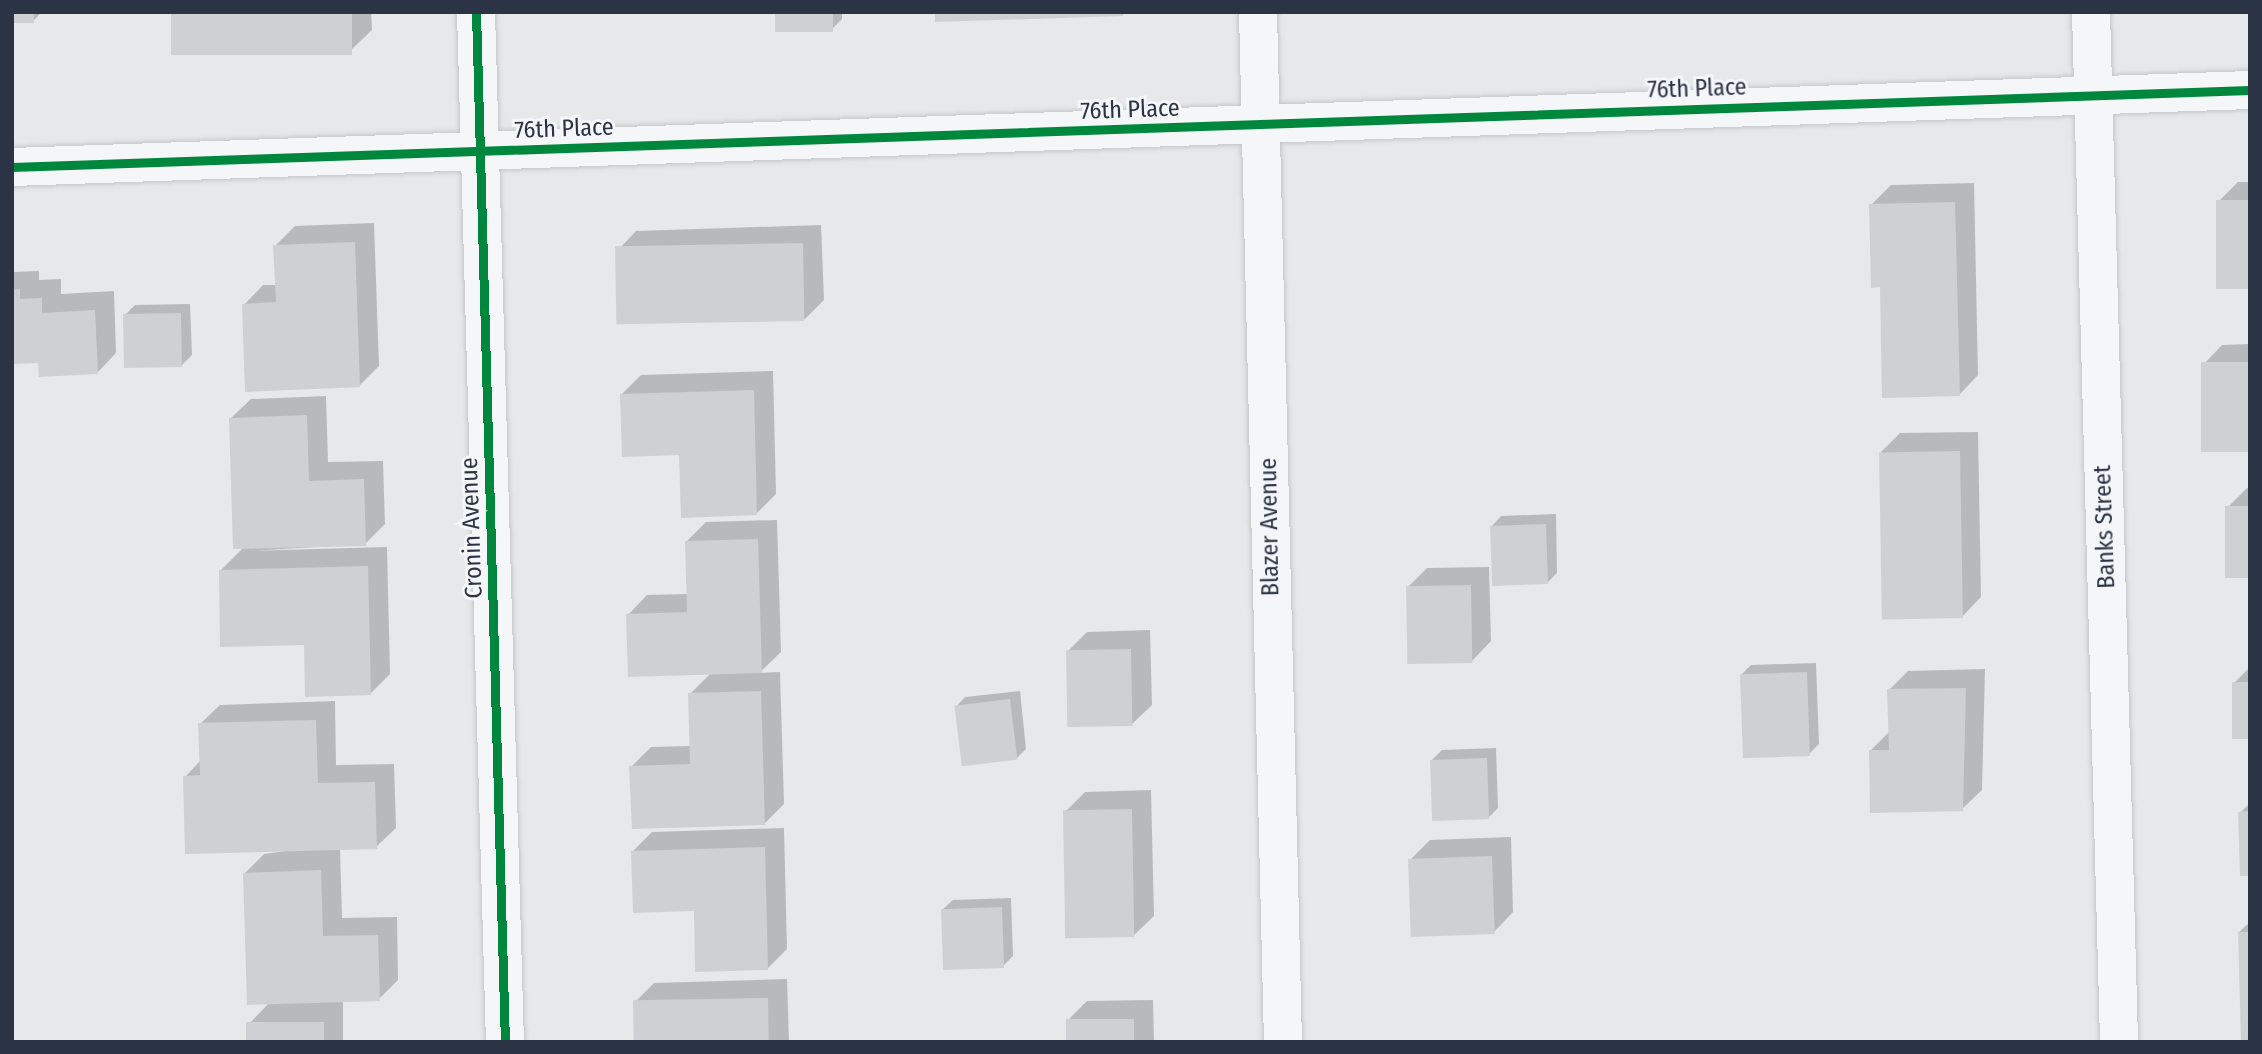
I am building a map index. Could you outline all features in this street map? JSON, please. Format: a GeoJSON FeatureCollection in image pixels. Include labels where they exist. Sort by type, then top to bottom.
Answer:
{"type":"FeatureCollection","features":[{"type":"Feature","properties":{"kind":"street","name":"Cronin Avenue"},"geometry":{"type":"LineString","coordinates":[[476,12],[505,1042]]}},
{"type":"Feature","properties":{"kind":"street","name":"Blazer Avenue"},"geometry":{"type":"LineString","coordinates":[[1258,12],[1283,1042]]}},
{"type":"Feature","properties":{"kind":"street","name":"Banks Street"},"geometry":{"type":"LineString","coordinates":[[2091,12],[2119,1042]]}},
{"type":"Feature","properties":{"kind":"street","name":"76th Place"},"geometry":{"type":"LineString","coordinates":[[12,167],[2250,90]]}},
{"type":"Feature","properties":{"kind":"building"},"geometry":{"type":"Polygon","coordinates":[[[12,12],[34,12],[34,23],[12,23],[12,12]]]}},
{"type":"Feature","properties":{"kind":"building"},"geometry":{"type":"Polygon","coordinates":[[[171,12],[352,12],[352,55],[171,55],[171,12]]]}},
{"type":"Feature","properties":{"kind":"building"},"geometry":{"type":"Polygon","coordinates":[[[775,12],[833,12],[833,32],[775,32],[775,12]]]}},
{"type":"Feature","properties":{"kind":"building"},"geometry":{"type":"Polygon","coordinates":[[[935,12],[1123,12],[1123,16],[935,22],[935,12]]]}},
{"type":"Feature","properties":{"kind":"building"},"geometry":{"type":"Polygon","coordinates":[[[2216,200],[2250,200],[2250,289],[2216,289],[2216,200]]]}},
{"type":"Feature","properties":{"kind":"building"},"geometry":{"type":"Polygon","coordinates":[[[1955,202],[1960,396],[1882,398],[1880,287],[1871,288],[1869,204],[1955,202]]]}},
{"type":"Feature","properties":{"kind":"building"},"geometry":{"type":"Polygon","coordinates":[[[355,242],[360,387],[245,392],[242,304],[276,302],[273,245],[355,242]]]}},
{"type":"Feature","properties":{"kind":"building"},"geometry":{"type":"Polygon","coordinates":[[[803,243],[804,321],[616,324],[615,246],[803,243]]]}},
{"type":"Feature","properties":{"kind":"building"},"geometry":{"type":"Polygon","coordinates":[[[20,289],[20,299],[42,298],[42,313],[95,310],[98,374],[39,377],[38,363],[12,364],[12,290],[20,289]]]}},
{"type":"Feature","properties":{"kind":"building"},"geometry":{"type":"Polygon","coordinates":[[[181,313],[182,367],[124,368],[123,314],[181,313]]]}},
{"type":"Feature","properties":{"kind":"building"},"geometry":{"type":"Polygon","coordinates":[[[2201,362],[2250,362],[2250,452],[2201,452],[2201,362]]]}},
{"type":"Feature","properties":{"kind":"building"},"geometry":{"type":"Polygon","coordinates":[[[754,390],[757,515],[681,518],[679,455],[622,457],[620,394],[754,390]]]}},
{"type":"Feature","properties":{"kind":"building"},"geometry":{"type":"Polygon","coordinates":[[[307,415],[309,481],[364,479],[366,546],[233,549],[229,418],[307,415]]]}},
{"type":"Feature","properties":{"kind":"building"},"geometry":{"type":"Polygon","coordinates":[[[1960,451],[1963,618],[1882,619],[1879,452],[1960,451]]]}},
{"type":"Feature","properties":{"kind":"building"},"geometry":{"type":"Polygon","coordinates":[[[2225,506],[2250,506],[2250,578],[2225,578],[2225,506]]]}},
{"type":"Feature","properties":{"kind":"building"},"geometry":{"type":"Polygon","coordinates":[[[1546,524],[1548,584],[1492,586],[1490,526],[1546,524]]]}},
{"type":"Feature","properties":{"kind":"building"},"geometry":{"type":"Polygon","coordinates":[[[758,539],[762,673],[628,677],[626,614],[687,612],[685,541],[758,539]]]}},
{"type":"Feature","properties":{"kind":"building"},"geometry":{"type":"Polygon","coordinates":[[[368,566],[371,695],[305,697],[304,645],[220,647],[219,570],[368,566]]]}},
{"type":"Feature","properties":{"kind":"building"},"geometry":{"type":"Polygon","coordinates":[[[1471,585],[1472,663],[1407,664],[1406,586],[1471,585]]]}},
{"type":"Feature","properties":{"kind":"building"},"geometry":{"type":"Polygon","coordinates":[[[1131,649],[1132,726],[1067,727],[1066,650],[1131,649]]]}},
{"type":"Feature","properties":{"kind":"building"},"geometry":{"type":"Polygon","coordinates":[[[1807,672],[1810,756],[1743,758],[1740,674],[1807,672]]]}},
{"type":"Feature","properties":{"kind":"building"},"geometry":{"type":"Polygon","coordinates":[[[2232,682],[2250,682],[2250,739],[2232,739],[2232,682]]]}},
{"type":"Feature","properties":{"kind":"building"},"geometry":{"type":"Polygon","coordinates":[[[1966,688],[1963,811],[1870,813],[1869,750],[1889,750],[1887,689],[1966,688]]]}},
{"type":"Feature","properties":{"kind":"building"},"geometry":{"type":"Polygon","coordinates":[[[761,691],[765,825],[632,829],[629,766],[690,764],[688,693],[761,691]]]}},
{"type":"Feature","properties":{"kind":"building"},"geometry":{"type":"Polygon","coordinates":[[[1010,699],[1017,760],[962,766],[954,706],[1010,699]]]}},
{"type":"Feature","properties":{"kind":"building"},"geometry":{"type":"Polygon","coordinates":[[[316,720],[318,783],[375,782],[377,849],[185,854],[183,776],[200,775],[198,723],[316,720]]]}},
{"type":"Feature","properties":{"kind":"building"},"geometry":{"type":"Polygon","coordinates":[[[1487,758],[1489,819],[1432,821],[1430,760],[1487,758]]]}},
{"type":"Feature","properties":{"kind":"building"},"geometry":{"type":"Polygon","coordinates":[[[1132,809],[1134,937],[1065,938],[1063,810],[1132,809]]]}},
{"type":"Feature","properties":{"kind":"building"},"geometry":{"type":"Polygon","coordinates":[[[2250,811],[2250,876],[2240,876],[2238,812],[2250,811]]]}},
{"type":"Feature","properties":{"kind":"building"},"geometry":{"type":"Polygon","coordinates":[[[765,847],[768,970],[695,972],[694,911],[633,913],[631,851],[765,847]]]}},
{"type":"Feature","properties":{"kind":"building"},"geometry":{"type":"Polygon","coordinates":[[[1492,856],[1495,934],[1411,937],[1408,859],[1492,856]]]}},
{"type":"Feature","properties":{"kind":"building"},"geometry":{"type":"Polygon","coordinates":[[[321,870],[323,936],[378,935],[380,1001],[247,1005],[243,873],[321,870]]]}},
{"type":"Feature","properties":{"kind":"building"},"geometry":{"type":"Polygon","coordinates":[[[1002,907],[1004,968],[943,970],[941,909],[1002,907]]]}},
{"type":"Feature","properties":{"kind":"building"},"geometry":{"type":"Polygon","coordinates":[[[2238,932],[2250,932],[2250,1042],[2241,1042],[2238,932]]]}},
{"type":"Feature","properties":{"kind":"building"},"geometry":{"type":"Polygon","coordinates":[[[768,998],[769,1042],[634,1042],[633,1000],[768,998]]]}},
{"type":"Feature","properties":{"kind":"building"},"geometry":{"type":"Polygon","coordinates":[[[1066,1019],[1134,1019],[1134,1042],[1066,1042],[1066,1019]]]}},
{"type":"Feature","properties":{"kind":"building"},"geometry":{"type":"Polygon","coordinates":[[[246,1022],[324,1022],[324,1042],[246,1042],[246,1022]]]}},
{"type":"Feature","properties":{"kind":"cycle path"},"geometry":{"type":"LineString","coordinates":[[476,12],[505,1042]]}},
{"type":"Feature","properties":{"kind":"cycle path"},"geometry":{"type":"LineString","coordinates":[[12,167],[2250,90]]}}]}
